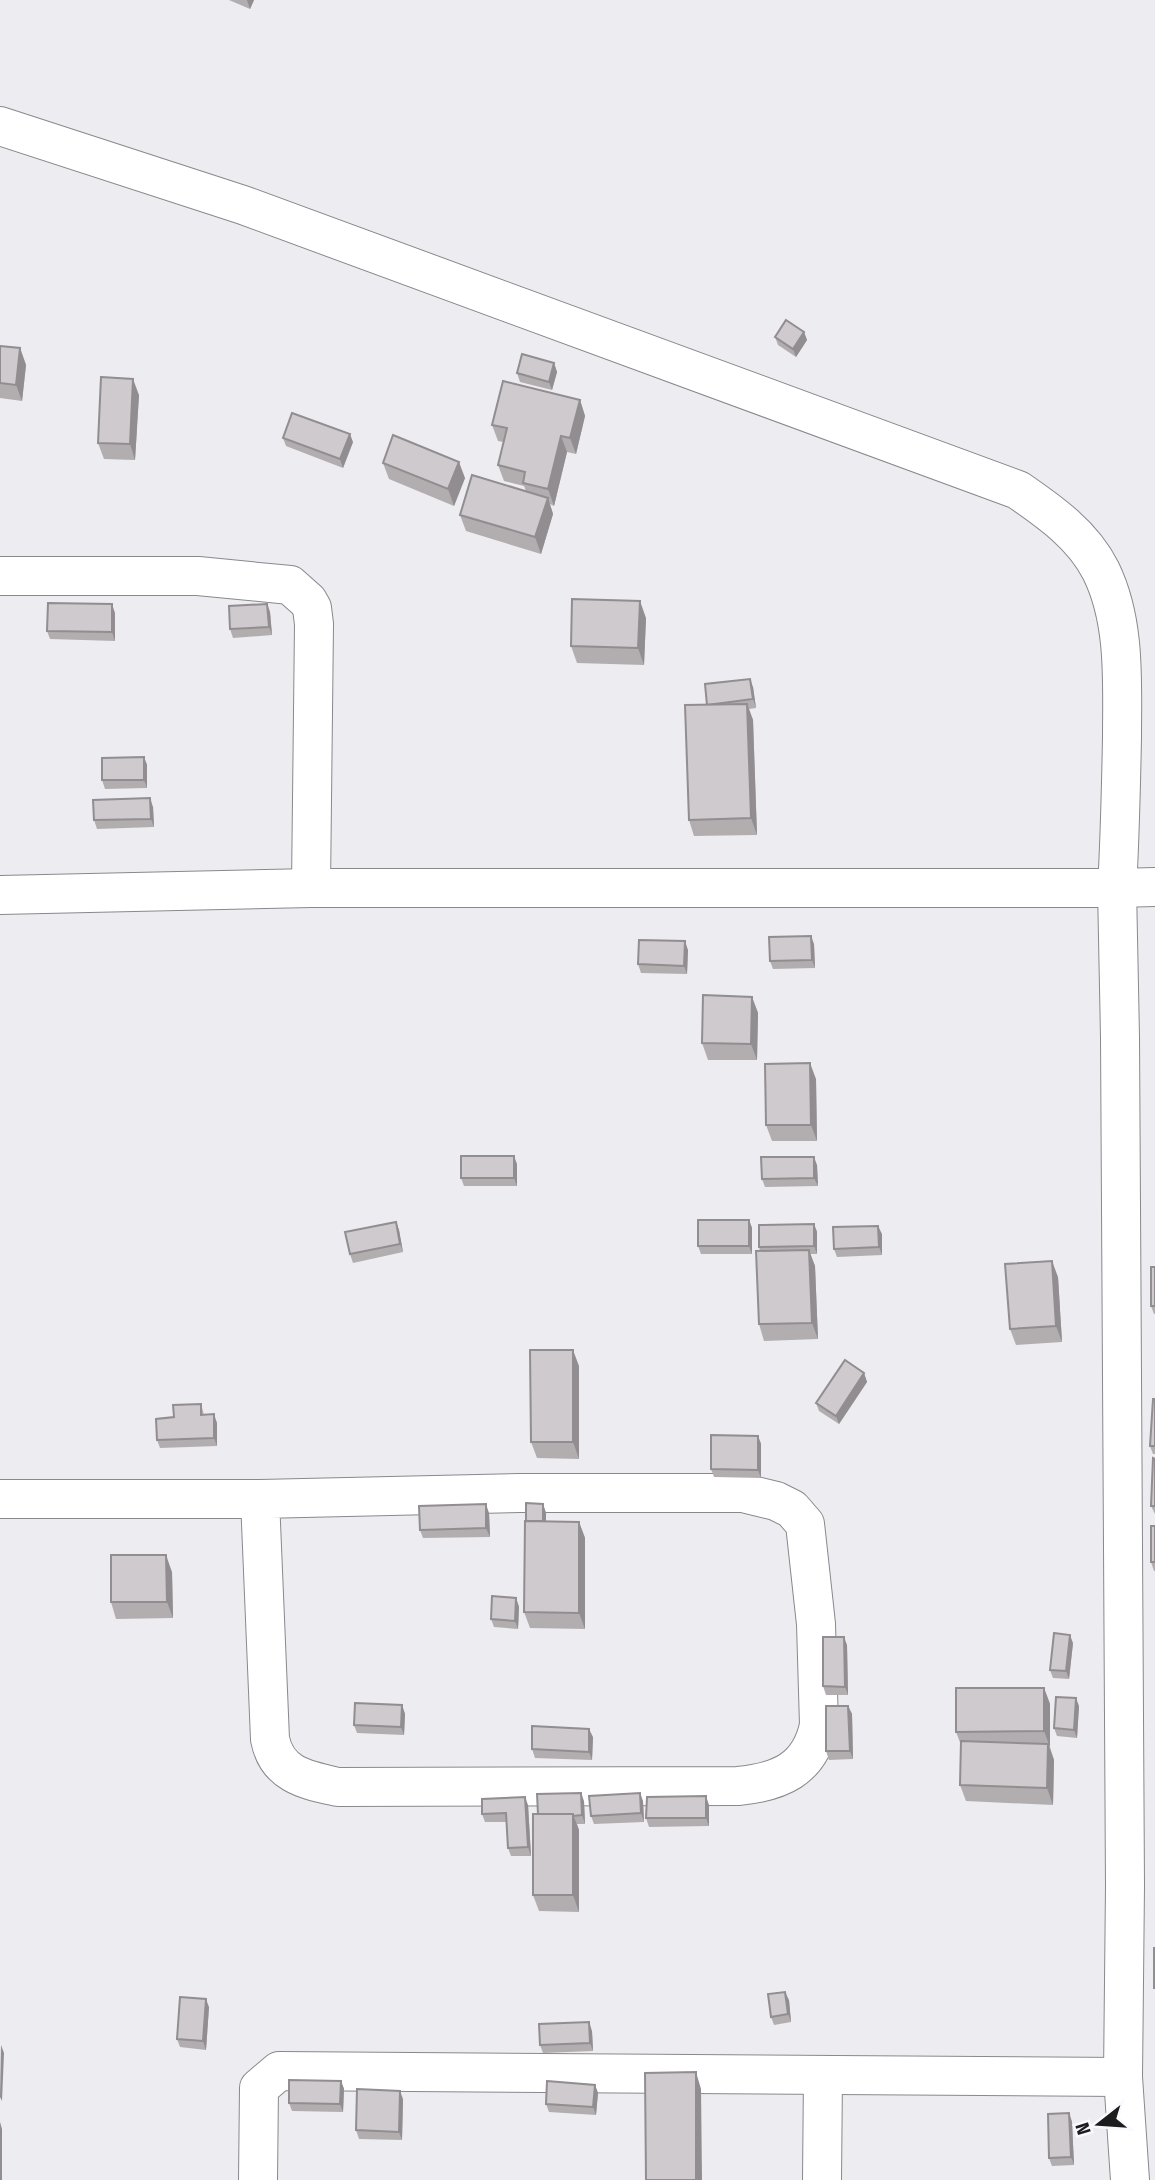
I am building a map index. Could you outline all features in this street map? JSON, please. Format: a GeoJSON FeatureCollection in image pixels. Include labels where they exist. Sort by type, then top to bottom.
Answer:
{"type":"FeatureCollection","features":[{"type":"Feature","properties":{"kind":"street"},"geometry":{"type":"LineString","coordinates":[[0,126],[243,205],[1018,490],[1066,525],[1088,549],[1101,571],[1111,598],[1122,659],[1121,809],[1117,888],[1121,1051],[1125,1858],[1123,2077],[1130,2180]]}},
{"type":"Feature","properties":{"kind":"street"},"geometry":{"type":"LineString","coordinates":[[0,576],[198,576],[290,585],[303,595],[312,608],[314,624],[311,888]]}},
{"type":"Feature","properties":{"kind":"street"},"geometry":{"type":"LineString","coordinates":[[0,895],[311,888],[1155,887]]}},
{"type":"Feature","properties":{"kind":"street"},"geometry":{"type":"LineString","coordinates":[[0,1499],[743,1493],[776,1501],[792,1509],[804,1524],[816,1624],[817,1736],[803,1761],[792,1771],[762,1784],[738,1786],[338,1787],[293,1773],[278,1762],[272,1752],[270,1739],[260,1499]]}},
{"type":"Feature","properties":{"kind":"street"},"geometry":{"type":"LineString","coordinates":[[258,2180],[259,2088],[279,2071],[1123,2077]]}},
{"type":"Feature","properties":{"kind":"street"},"geometry":{"type":"LineString","coordinates":[[822,2180],[823,2075]]}},
{"type":"Feature","properties":{"kind":"building"},"geometry":{"type":"Polygon","coordinates":[[[786,320],[804,332],[793,349],[775,337],[786,320]]]}},
{"type":"Feature","properties":{"kind":"building"},"geometry":{"type":"Polygon","coordinates":[[[0,346],[20,348],[16,385],[0,383],[0,346]]]}},
{"type":"Feature","properties":{"kind":"building"},"geometry":{"type":"Polygon","coordinates":[[[522,354],[554,363],[549,382],[517,373],[522,354]]]}},
{"type":"Feature","properties":{"kind":"building"},"geometry":{"type":"Polygon","coordinates":[[[101,377],[133,379],[130,444],[98,443],[101,377]]]}},
{"type":"Feature","properties":{"kind":"building"},"geometry":{"type":"Polygon","coordinates":[[[503,381],[580,400],[570,438],[561,436],[548,489],[523,483],[525,472],[498,465],[507,428],[492,425],[503,381]]]}},
{"type":"Feature","properties":{"kind":"building"},"geometry":{"type":"Polygon","coordinates":[[[292,413],[350,434],[340,459],[283,438],[292,413]]]}},
{"type":"Feature","properties":{"kind":"building"},"geometry":{"type":"Polygon","coordinates":[[[393,435],[459,462],[448,489],[383,463],[393,435]]]}},
{"type":"Feature","properties":{"kind":"building"},"geometry":{"type":"Polygon","coordinates":[[[472,475],[548,498],[535,537],[460,515],[472,475]]]}},
{"type":"Feature","properties":{"kind":"building"},"geometry":{"type":"Polygon","coordinates":[[[572,599],[640,601],[638,648],[571,646],[572,599]]]}},
{"type":"Feature","properties":{"kind":"building"},"geometry":{"type":"Polygon","coordinates":[[[48,603],[112,604],[112,632],[47,631],[48,603]]]}},
{"type":"Feature","properties":{"kind":"building"},"geometry":{"type":"Polygon","coordinates":[[[267,604],[269,627],[230,629],[229,606],[267,604]]]}},
{"type":"Feature","properties":{"kind":"building"},"geometry":{"type":"Polygon","coordinates":[[[750,679],[753,699],[707,705],[705,684],[750,679]]]}},
{"type":"Feature","properties":{"kind":"building"},"geometry":{"type":"Polygon","coordinates":[[[747,704],[751,818],[689,820],[685,705],[747,704]]]}},
{"type":"Feature","properties":{"kind":"building"},"geometry":{"type":"Polygon","coordinates":[[[144,757],[144,780],[102,780],[102,758],[144,757]]]}},
{"type":"Feature","properties":{"kind":"building"},"geometry":{"type":"Polygon","coordinates":[[[150,798],[151,819],[94,820],[93,800],[150,798]]]}},
{"type":"Feature","properties":{"kind":"building"},"geometry":{"type":"Polygon","coordinates":[[[811,936],[812,960],[770,961],[769,937],[811,936]]]}},
{"type":"Feature","properties":{"kind":"building"},"geometry":{"type":"Polygon","coordinates":[[[639,940],[685,941],[684,966],[638,964],[639,940]]]}},
{"type":"Feature","properties":{"kind":"building"},"geometry":{"type":"Polygon","coordinates":[[[703,995],[752,997],[751,1044],[702,1043],[703,995]]]}},
{"type":"Feature","properties":{"kind":"building"},"geometry":{"type":"Polygon","coordinates":[[[810,1063],[811,1125],[766,1125],[765,1064],[810,1063]]]}},
{"type":"Feature","properties":{"kind":"building"},"geometry":{"type":"Polygon","coordinates":[[[461,1156],[514,1156],[514,1178],[461,1178],[461,1156]]]}},
{"type":"Feature","properties":{"kind":"building"},"geometry":{"type":"Polygon","coordinates":[[[761,1157],[814,1157],[814,1178],[762,1179],[761,1157]]]}},
{"type":"Feature","properties":{"kind":"building"},"geometry":{"type":"Polygon","coordinates":[[[698,1220],[749,1220],[749,1246],[698,1246],[698,1220]]]}},
{"type":"Feature","properties":{"kind":"building"},"geometry":{"type":"Polygon","coordinates":[[[396,1222],[400,1244],[350,1254],[345,1232],[396,1222]]]}},
{"type":"Feature","properties":{"kind":"building"},"geometry":{"type":"Polygon","coordinates":[[[814,1224],[814,1246],[759,1247],[759,1225],[814,1224]]]}},
{"type":"Feature","properties":{"kind":"building"},"geometry":{"type":"Polygon","coordinates":[[[878,1226],[879,1247],[834,1249],[833,1227],[878,1226]]]}},
{"type":"Feature","properties":{"kind":"building"},"geometry":{"type":"Polygon","coordinates":[[[809,1250],[812,1323],[759,1324],[756,1251],[809,1250]]]}},
{"type":"Feature","properties":{"kind":"building"},"geometry":{"type":"Polygon","coordinates":[[[1052,1261],[1056,1326],[1010,1329],[1005,1264],[1052,1261]]]}},
{"type":"Feature","properties":{"kind":"building"},"geometry":{"type":"Polygon","coordinates":[[[1151,1267],[1155,1267],[1155,1306],[1151,1306],[1151,1267]]]}},
{"type":"Feature","properties":{"kind":"building"},"geometry":{"type":"Polygon","coordinates":[[[530,1350],[573,1350],[573,1442],[531,1442],[530,1350]]]}},
{"type":"Feature","properties":{"kind":"building"},"geometry":{"type":"Polygon","coordinates":[[[845,1360],[864,1373],[836,1416],[816,1403],[845,1360]]]}},
{"type":"Feature","properties":{"kind":"building"},"geometry":{"type":"Polygon","coordinates":[[[1153,1399],[1155,1446],[1150,1446],[1153,1399]]]}},
{"type":"Feature","properties":{"kind":"building"},"geometry":{"type":"Polygon","coordinates":[[[201,1404],[201,1415],[214,1414],[214,1438],[157,1440],[156,1419],[174,1417],[173,1405],[201,1404]]]}},
{"type":"Feature","properties":{"kind":"building"},"geometry":{"type":"Polygon","coordinates":[[[711,1435],[758,1436],[758,1470],[711,1469],[711,1435]]]}},
{"type":"Feature","properties":{"kind":"building"},"geometry":{"type":"Polygon","coordinates":[[[1153,1458],[1155,1506],[1151,1506],[1153,1458]]]}},
{"type":"Feature","properties":{"kind":"building"},"geometry":{"type":"Polygon","coordinates":[[[526,1503],[543,1504],[543,1521],[526,1521],[526,1503]]]}},
{"type":"Feature","properties":{"kind":"building"},"geometry":{"type":"Polygon","coordinates":[[[486,1504],[486,1528],[420,1530],[419,1506],[486,1504]]]}},
{"type":"Feature","properties":{"kind":"building"},"geometry":{"type":"Polygon","coordinates":[[[525,1521],[579,1522],[579,1613],[524,1612],[525,1521]]]}},
{"type":"Feature","properties":{"kind":"building"},"geometry":{"type":"Polygon","coordinates":[[[1151,1526],[1155,1526],[1155,1562],[1151,1562],[1151,1526]]]}},
{"type":"Feature","properties":{"kind":"building"},"geometry":{"type":"Polygon","coordinates":[[[111,1555],[166,1555],[167,1602],[111,1602],[111,1555]]]}},
{"type":"Feature","properties":{"kind":"building"},"geometry":{"type":"Polygon","coordinates":[[[492,1596],[516,1598],[515,1621],[491,1619],[492,1596]]]}},
{"type":"Feature","properties":{"kind":"building"},"geometry":{"type":"Polygon","coordinates":[[[1054,1633],[1070,1635],[1066,1671],[1050,1670],[1054,1633]]]}},
{"type":"Feature","properties":{"kind":"building"},"geometry":{"type":"Polygon","coordinates":[[[823,1637],[844,1637],[845,1687],[823,1686],[823,1637]]]}},
{"type":"Feature","properties":{"kind":"building"},"geometry":{"type":"Polygon","coordinates":[[[956,1688],[1044,1688],[1044,1731],[956,1732],[956,1688]]]}},
{"type":"Feature","properties":{"kind":"building"},"geometry":{"type":"Polygon","coordinates":[[[1056,1697],[1076,1698],[1074,1730],[1054,1728],[1056,1697]]]}},
{"type":"Feature","properties":{"kind":"building"},"geometry":{"type":"Polygon","coordinates":[[[355,1703],[402,1705],[401,1727],[354,1725],[355,1703]]]}},
{"type":"Feature","properties":{"kind":"building"},"geometry":{"type":"Polygon","coordinates":[[[826,1706],[848,1706],[850,1751],[826,1751],[826,1706]]]}},
{"type":"Feature","properties":{"kind":"building"},"geometry":{"type":"Polygon","coordinates":[[[532,1726],[589,1729],[589,1752],[532,1749],[532,1726]]]}},
{"type":"Feature","properties":{"kind":"building"},"geometry":{"type":"Polygon","coordinates":[[[961,1741],[1048,1744],[1047,1788],[960,1785],[961,1741]]]}},
{"type":"Feature","properties":{"kind":"building"},"geometry":{"type":"Polygon","coordinates":[[[581,1793],[582,1815],[538,1814],[537,1794],[581,1793]]]}},
{"type":"Feature","properties":{"kind":"building"},"geometry":{"type":"Polygon","coordinates":[[[640,1793],[641,1813],[591,1816],[589,1796],[640,1793]]]}},
{"type":"Feature","properties":{"kind":"building"},"geometry":{"type":"Polygon","coordinates":[[[706,1796],[706,1818],[646,1818],[647,1797],[706,1796]]]}},
{"type":"Feature","properties":{"kind":"building"},"geometry":{"type":"Polygon","coordinates":[[[525,1797],[528,1847],[508,1848],[506,1813],[482,1814],[482,1799],[525,1797]]]}},
{"type":"Feature","properties":{"kind":"building"},"geometry":{"type":"Polygon","coordinates":[[[533,1814],[573,1814],[573,1895],[533,1895],[533,1814]]]}},
{"type":"Feature","properties":{"kind":"building"},"geometry":{"type":"Polygon","coordinates":[[[1155,1948],[1155,1988],[1154,1988],[1155,1948]]]}},
{"type":"Feature","properties":{"kind":"building"},"geometry":{"type":"Polygon","coordinates":[[[785,1992],[788,2014],[771,2017],[768,1994],[785,1992]]]}},
{"type":"Feature","properties":{"kind":"building"},"geometry":{"type":"Polygon","coordinates":[[[180,1997],[206,1999],[203,2041],[177,2039],[180,1997]]]}},
{"type":"Feature","properties":{"kind":"building"},"geometry":{"type":"Polygon","coordinates":[[[589,2022],[590,2043],[540,2045],[539,2024],[589,2022]]]}},
{"type":"Feature","properties":{"kind":"building"},"geometry":{"type":"Polygon","coordinates":[[[696,2072],[696,2180],[646,2180],[645,2073],[696,2072]]]}},
{"type":"Feature","properties":{"kind":"building"},"geometry":{"type":"Polygon","coordinates":[[[289,2080],[341,2081],[340,2104],[289,2103],[289,2080]]]}},
{"type":"Feature","properties":{"kind":"building"},"geometry":{"type":"Polygon","coordinates":[[[547,2081],[595,2085],[593,2107],[546,2104],[547,2081]]]}},
{"type":"Feature","properties":{"kind":"building"},"geometry":{"type":"Polygon","coordinates":[[[357,2089],[400,2091],[399,2132],[356,2130],[357,2089]]]}},
{"type":"Feature","properties":{"kind":"building"},"geometry":{"type":"Polygon","coordinates":[[[1069,2113],[1071,2157],[1049,2158],[1048,2114],[1069,2113]]]}}]}
